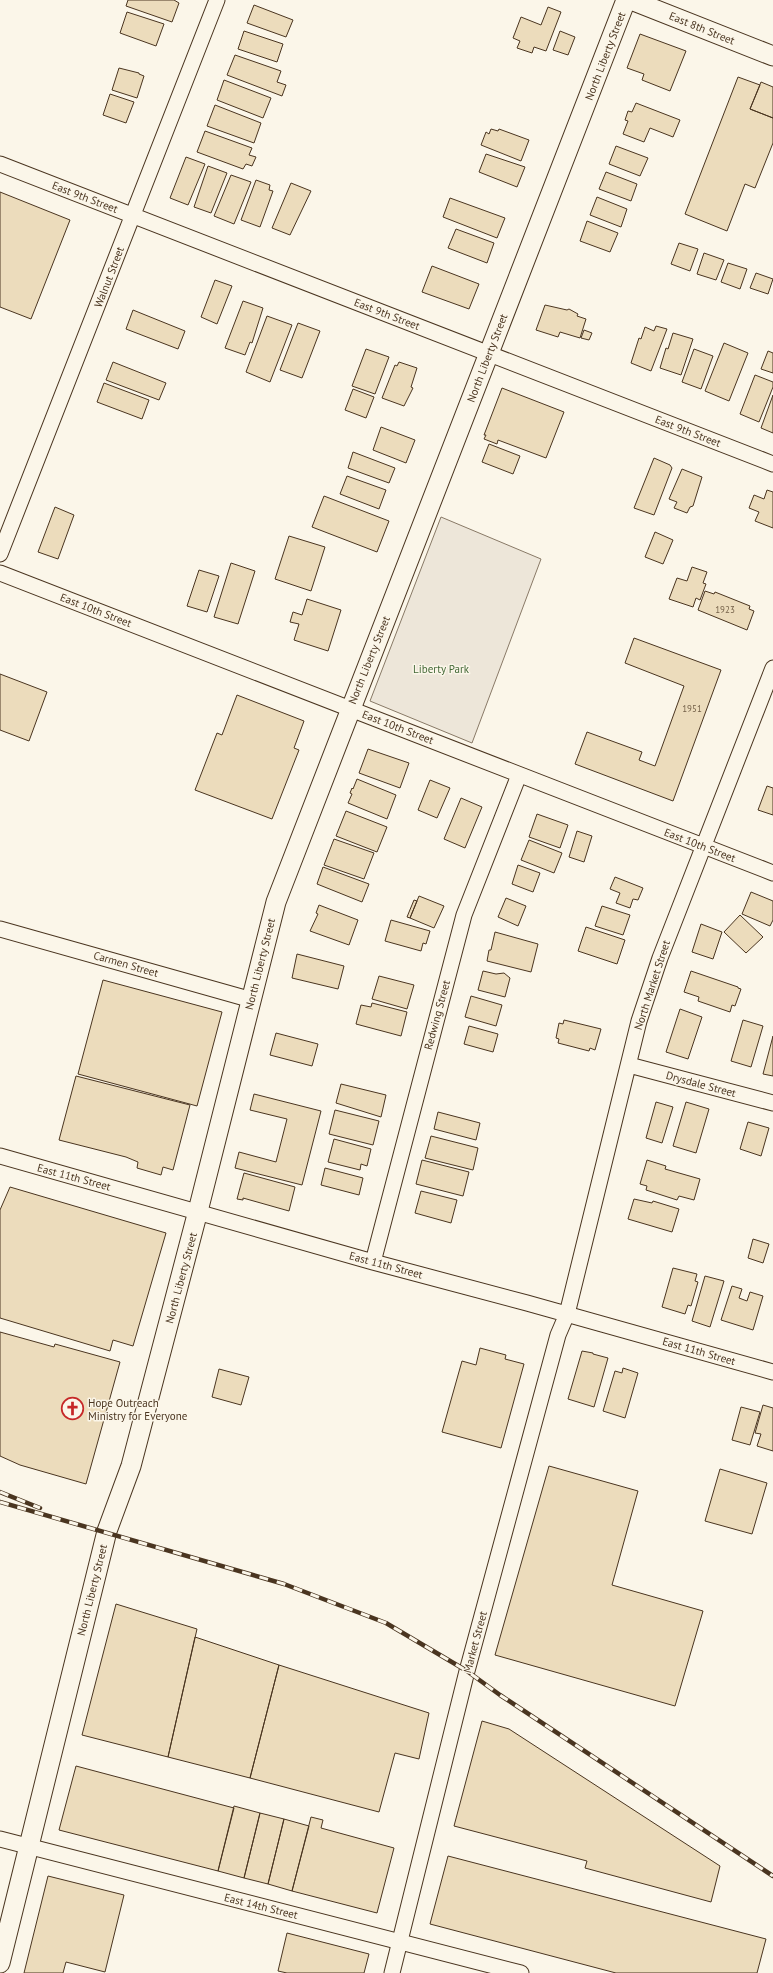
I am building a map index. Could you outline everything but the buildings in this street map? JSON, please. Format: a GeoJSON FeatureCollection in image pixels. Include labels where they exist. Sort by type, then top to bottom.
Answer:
{"type":"FeatureCollection","features":[{"type":"Feature","properties":{"kind":"street","name":"Walnut Street"},"geometry":{"type":"LineString","coordinates":[[0,554],[217,0]]}},
{"type":"Feature","properties":{"kind":"street","name":"North Liberty Street"},"geometry":{"type":"LineString","coordinates":[[0,1963],[107,1531],[131,1466],[198,1211],[276,902],[626,0]]}},
{"type":"Feature","properties":{"kind":"street","name":"East 8th Street"},"geometry":{"type":"LineString","coordinates":[[631,0],[773,56]]}},
{"type":"Feature","properties":{"kind":"street","name":"East 9th Street"},"geometry":{"type":"LineString","coordinates":[[0,164],[773,464]]}},
{"type":"Feature","properties":{"kind":"street","name":"East 10th Street"},"geometry":{"type":"LineString","coordinates":[[0,573],[773,873]]}},
{"type":"Feature","properties":{"kind":"street","name":"North Market Street"},"geometry":{"type":"LineString","coordinates":[[567,1314],[628,1065],[660,958],[773,668]]}},
{"type":"Feature","properties":{"kind":"street","name":"Redwing Street"},"geometry":{"type":"LineString","coordinates":[[373,1262],[464,915],[519,775]]}},
{"type":"Feature","properties":{"kind":"street","name":"Carmen Street"},"geometry":{"type":"LineString","coordinates":[[0,929],[252,1000]]}},
{"type":"Feature","properties":{"kind":"street","name":"Drysdale Street"},"geometry":{"type":"LineString","coordinates":[[628,1065],[773,1103]]}},
{"type":"Feature","properties":{"kind":"street","name":"East 11th Street"},"geometry":{"type":"LineString","coordinates":[[0,1156],[198,1211],[373,1262],[567,1314],[773,1372]]}},
{"type":"Feature","properties":{"kind":"street","name":"Market Street"},"geometry":{"type":"LineString","coordinates":[[392,1973],[467,1671],[558,1335],[567,1314]]}},
{"type":"Feature","properties":{"kind":"street","name":"East 14th Street"},"geometry":{"type":"LineString","coordinates":[[0,1839],[521,1973]]}},
{"type":"Feature","properties":{"kind":"green space","name":"Liberty Park"},"geometry":{"type":"Polygon","coordinates":[[[441,517],[541,559],[472,743],[370,701],[441,517]]]}},
{"type":"Feature","properties":{"kind":"railway"},"geometry":{"type":"LineString","coordinates":[[0,1492],[40,1508]]}},
{"type":"Feature","properties":{"kind":"railway"},"geometry":{"type":"LineString","coordinates":[[0,1502],[284,1584],[386,1623],[467,1671],[500,1695],[773,1876]]}},
{"type":"Feature","properties":{"kind":"place","name":"Hope Outreach Ministry for Everyone"},"geometry":{"type":"Point","coordinates":[73,1409]}}]}
